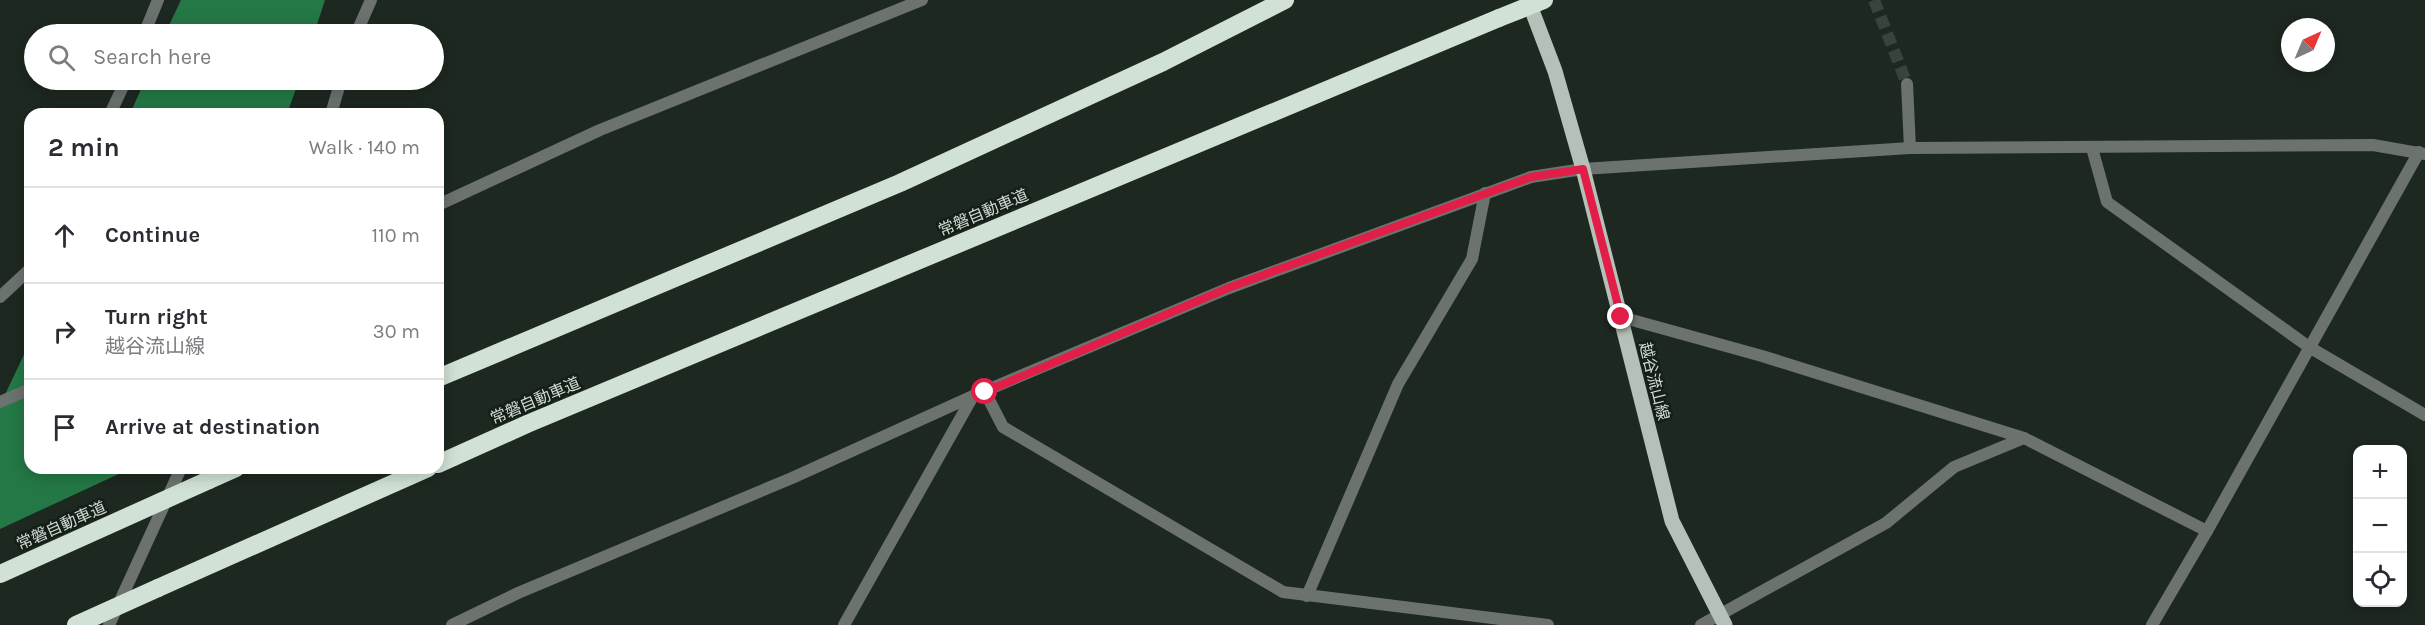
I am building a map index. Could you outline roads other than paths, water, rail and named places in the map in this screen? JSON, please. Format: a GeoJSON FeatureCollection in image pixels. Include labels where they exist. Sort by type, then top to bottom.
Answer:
{"type":"FeatureCollection","features":[{"type":"Feature","properties":{"kind":"highway"},"geometry":{"type":"LineString","coordinates":[[444,375],[900,183],[1163,62],[1284,0]]}},
{"type":"Feature","properties":{"kind":"highway","name":"常磐自動車道"},"geometry":{"type":"LineString","coordinates":[[444,461],[527,424],[1544,0]]}},
{"type":"Feature","properties":{"kind":"highway","name":"常磐自動車道"},"geometry":{"type":"LineString","coordinates":[[0,574],[222,474]]}},
{"type":"Feature","properties":{"kind":"highway"},"geometry":{"type":"LineString","coordinates":[[76,625],[414,474]]}},
{"type":"Feature","properties":{"kind":"main road","name":"越谷流山線"},"geometry":{"type":"LineString","coordinates":[[1528,0],[1555,71],[1583,169],[1672,521],[1722,620]]}},
{"type":"Feature","properties":{"kind":"street"},"geometry":{"type":"LineString","coordinates":[[148,24],[158,0]]}},
{"type":"Feature","properties":{"kind":"street"},"geometry":{"type":"LineString","coordinates":[[360,24],[371,0]]}},
{"type":"Feature","properties":{"kind":"street"},"geometry":{"type":"LineString","coordinates":[[444,202],[600,130],[922,0]]}},
{"type":"Feature","properties":{"kind":"street"},"geometry":{"type":"LineString","coordinates":[[1907,84],[1910,148]]}},
{"type":"Feature","properties":{"kind":"street"},"geometry":{"type":"LineString","coordinates":[[113,108],[121,90]]}},
{"type":"Feature","properties":{"kind":"street"},"geometry":{"type":"LineString","coordinates":[[333,108],[338,90]]}},
{"type":"Feature","properties":{"kind":"street"},"geometry":{"type":"LineString","coordinates":[[452,625],[518,593],[792,478],[979,394],[1228,288],[1531,177],[1583,169],[1910,148],[2373,145],[2422,153],[2152,625]]}},
{"type":"Feature","properties":{"kind":"street"},"geometry":{"type":"LineString","coordinates":[[2092,148],[2108,202],[2309,347],[2425,416]]}},
{"type":"Feature","properties":{"kind":"street"},"geometry":{"type":"LineString","coordinates":[[1307,597],[1398,384],[1472,259],[1485,193]]}},
{"type":"Feature","properties":{"kind":"street"},"geometry":{"type":"LineString","coordinates":[[0,297],[24,275]]}},
{"type":"Feature","properties":{"kind":"street"},"geometry":{"type":"LineString","coordinates":[[1621,317],[1762,356],[2024,438],[2207,531]]}},
{"type":"Feature","properties":{"kind":"street"},"geometry":{"type":"LineString","coordinates":[[0,402],[24,392]]}},
{"type":"Feature","properties":{"kind":"street"},"geometry":{"type":"LineString","coordinates":[[979,394],[1003,427],[1283,592],[1307,597],[1548,625]]}},
{"type":"Feature","properties":{"kind":"street"},"geometry":{"type":"LineString","coordinates":[[843,625],[979,394]]}},
{"type":"Feature","properties":{"kind":"street"},"geometry":{"type":"LineString","coordinates":[[1701,625],[1722,620],[1886,523],[1954,467],[2024,438]]}},
{"type":"Feature","properties":{"kind":"street"},"geometry":{"type":"LineString","coordinates":[[109,625],[178,474]]}},
{"type":"Feature","properties":{"kind":"tunnel"},"geometry":{"type":"LineString","coordinates":[[1874,0],[1907,84]]}}]}
